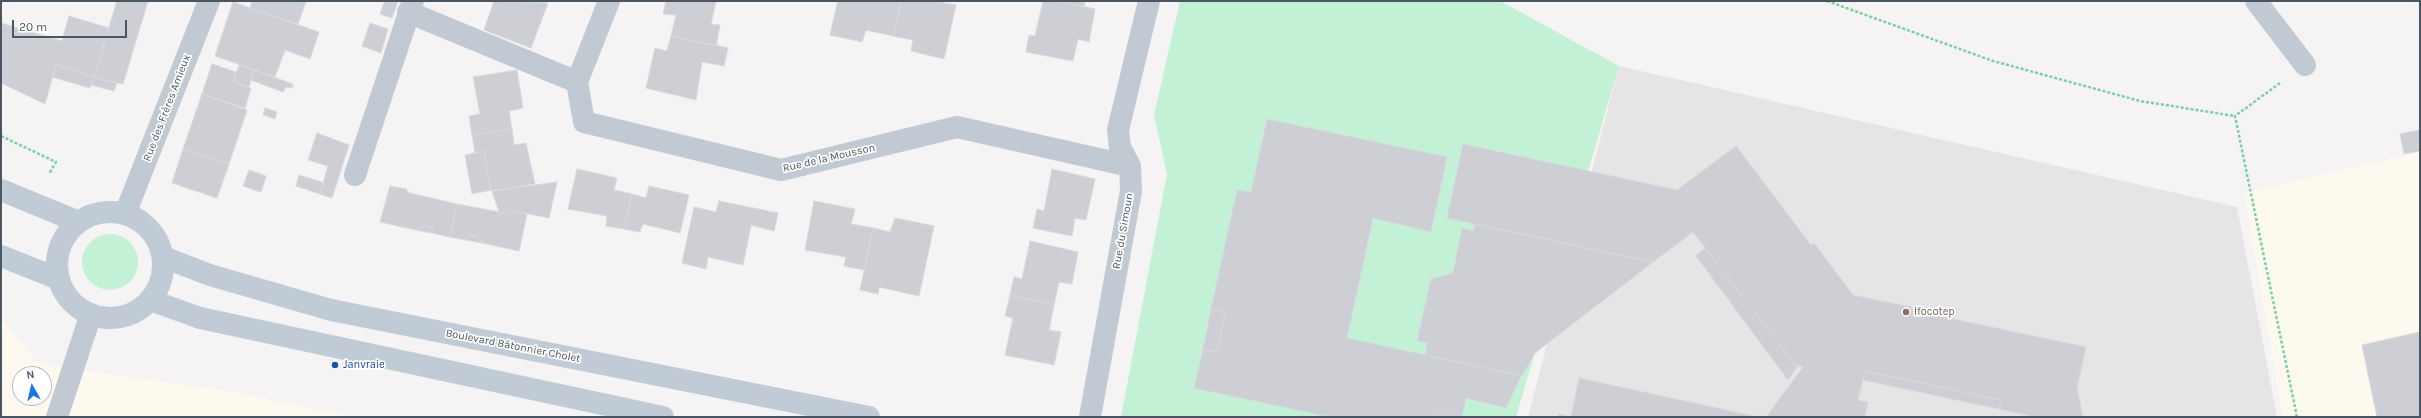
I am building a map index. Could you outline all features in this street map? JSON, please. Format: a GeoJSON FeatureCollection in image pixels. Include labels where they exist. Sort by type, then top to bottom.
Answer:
{"type":"FeatureCollection","features":[{"type":"Feature","properties":{"kind":"street","name":"Rue des Frères Amieux"},"geometry":{"type":"LineString","coordinates":[[125,214],[209,1]]}},
{"type":"Feature","properties":{"kind":"street"},"geometry":{"type":"LineString","coordinates":[[355,175],[410,6],[577,82],[609,1]]}},
{"type":"Feature","properties":{"kind":"street","name":"Rue du Simoun"},"geometry":{"type":"LineString","coordinates":[[1090,417],[1131,191],[1130,166],[1120,147],[1118,130],[1149,1]]}},
{"type":"Feature","properties":{"kind":"street"},"geometry":{"type":"LineString","coordinates":[[2256,1],[2305,65]]}},
{"type":"Feature","properties":{"kind":"street","name":"Rue de la Mousson"},"geometry":{"type":"LineString","coordinates":[[577,82],[584,122],[781,170],[956,128],[1130,166]]}},
{"type":"Feature","properties":{"kind":"street"},"geometry":{"type":"LineString","coordinates":[[1,190],[79,222]]}},
{"type":"Feature","properties":{"kind":"street"},"geometry":{"type":"LineString","coordinates":[[103,212],[125,214],[141,222],[149,229],[159,245],[163,257],[161,278],[150,300],[143,306],[126,315],[110,318],[91,314],[73,303],[63,290],[59,279],[57,261],[60,246],[69,232],[84,218],[103,212]]}},
{"type":"Feature","properties":{"kind":"street"},"geometry":{"type":"LineString","coordinates":[[1,256],[59,279]]}},
{"type":"Feature","properties":{"kind":"street","name":"Boulevard Bâtonnier Cholet"},"geometry":{"type":"LineString","coordinates":[[163,257],[210,275],[331,310],[869,417]]}},
{"type":"Feature","properties":{"kind":"street"},"geometry":{"type":"LineString","coordinates":[[150,300],[200,318],[663,417]]}},
{"type":"Feature","properties":{"kind":"street"},"geometry":{"type":"LineString","coordinates":[[57,417],[91,314]]}},
{"type":"Feature","properties":{"kind":"path"},"geometry":{"type":"LineString","coordinates":[[1827,1],[1993,61],[2140,101],[2235,116],[2305,65]]}},
{"type":"Feature","properties":{"kind":"path"},"geometry":{"type":"LineString","coordinates":[[2235,116],[2298,417]]}},
{"type":"Feature","properties":{"kind":"path"},"geometry":{"type":"LineString","coordinates":[[1,136],[56,162]]}},
{"type":"Feature","properties":{"kind":"shaded area","name":"Ifocotep"},"geometry":{"type":"Polygon","coordinates":[[[1619,66],[2237,207],[2277,417],[1528,417],[1619,66]]]}},
{"type":"Feature","properties":{"kind":"shaded area"},"geometry":{"type":"Polygon","coordinates":[[[2420,152],[2420,417],[2283,417],[2244,193],[2420,152]]]}},
{"type":"Feature","properties":{"kind":"shaded area"},"geometry":{"type":"Polygon","coordinates":[[[1,318],[38,364],[228,391],[351,417],[1,417],[1,318]]]}},
{"type":"Feature","properties":{"kind":"green space"},"geometry":{"type":"Polygon","coordinates":[[[1180,1],[1500,1],[1619,66],[1516,417],[1121,417],[1167,174],[1154,115],[1180,1]]]}},
{"type":"Feature","properties":{"kind":"green space"},"geometry":{"type":"Polygon","coordinates":[[[104,234],[116,234],[126,238],[134,246],[138,256],[138,268],[134,278],[126,286],[116,290],[104,290],[94,286],[86,278],[82,268],[82,256],[86,246],[94,238],[104,234]]]}},
{"type":"Feature","properties":{"kind":"building"},"geometry":{"type":"Polygon","coordinates":[[[117,1],[148,1],[123,84],[94,77],[117,1]]]}},
{"type":"Feature","properties":{"kind":"building"},"geometry":{"type":"Polygon","coordinates":[[[252,1],[306,1],[298,24],[250,8],[252,1]]]}},
{"type":"Feature","properties":{"kind":"building"},"geometry":{"type":"Polygon","coordinates":[[[385,1],[398,1],[392,18],[380,14],[385,1]]]}},
{"type":"Feature","properties":{"kind":"building"},"geometry":{"type":"Polygon","coordinates":[[[494,1],[548,3],[531,48],[484,30],[494,1]]]}},
{"type":"Feature","properties":{"kind":"building"},"geometry":{"type":"Polygon","coordinates":[[[666,1],[716,1],[711,24],[720,25],[716,46],[671,36],[676,15],[663,14],[666,1]]]}},
{"type":"Feature","properties":{"kind":"building"},"geometry":{"type":"Polygon","coordinates":[[[838,1],[901,1],[893,36],[866,30],[862,42],[830,35],[838,1]]]}},
{"type":"Feature","properties":{"kind":"building"},"geometry":{"type":"Polygon","coordinates":[[[901,1],[933,1],[956,5],[944,59],[911,51],[913,40],[893,36],[901,1]]]}},
{"type":"Feature","properties":{"kind":"building"},"geometry":{"type":"Polygon","coordinates":[[[1043,1],[1059,1],[1095,9],[1089,42],[1078,39],[1073,61],[1026,52],[1029,35],[1035,36],[1043,1]]]}},
{"type":"Feature","properties":{"kind":"building"},"geometry":{"type":"Polygon","coordinates":[[[1059,1],[1085,1],[1084,7],[1059,1]]]}},
{"type":"Feature","properties":{"kind":"building"},"geometry":{"type":"Polygon","coordinates":[[[233,2],[319,32],[310,59],[285,50],[275,77],[215,56],[233,2]]]}},
{"type":"Feature","properties":{"kind":"building"},"geometry":{"type":"Polygon","coordinates":[[[69,16],[109,28],[94,77],[56,65],[45,104],[1,83],[1,23],[62,41],[69,16]]]}},
{"type":"Feature","properties":{"kind":"building"},"geometry":{"type":"Polygon","coordinates":[[[370,23],[388,29],[381,53],[362,46],[370,23]]]}},
{"type":"Feature","properties":{"kind":"building"},"geometry":{"type":"Polygon","coordinates":[[[671,36],[728,48],[724,66],[702,62],[696,100],[646,88],[655,48],[667,51],[671,36]]]}},
{"type":"Feature","properties":{"kind":"building"},"geometry":{"type":"Polygon","coordinates":[[[212,64],[236,72],[233,82],[251,88],[245,108],[202,94],[212,64]]]}},
{"type":"Feature","properties":{"kind":"building"},"geometry":{"type":"Polygon","coordinates":[[[56,65],[94,77],[90,88],[52,77],[56,65]]]}},
{"type":"Feature","properties":{"kind":"building"},"geometry":{"type":"Polygon","coordinates":[[[239,65],[254,70],[249,87],[233,82],[239,65]]]}},
{"type":"Feature","properties":{"kind":"building"},"geometry":{"type":"Polygon","coordinates":[[[254,70],[293,84],[292,88],[286,87],[283,92],[251,80],[254,70]]]}},
{"type":"Feature","properties":{"kind":"building"},"geometry":{"type":"Polygon","coordinates":[[[517,70],[523,108],[509,111],[512,129],[472,135],[469,116],[480,114],[473,77],[517,70]]]}},
{"type":"Feature","properties":{"kind":"building"},"geometry":{"type":"Polygon","coordinates":[[[94,77],[117,83],[114,91],[91,85],[94,77]]]}},
{"type":"Feature","properties":{"kind":"building"},"geometry":{"type":"Polygon","coordinates":[[[202,94],[247,110],[229,164],[183,149],[202,94]]]}},
{"type":"Feature","properties":{"kind":"building"},"geometry":{"type":"Polygon","coordinates":[[[265,108],[277,112],[275,119],[263,115],[265,108]]]}},
{"type":"Feature","properties":{"kind":"building"},"geometry":{"type":"Polygon","coordinates":[[[1267,119],[1447,157],[1431,232],[1373,218],[1347,338],[1521,376],[1506,408],[1466,398],[1462,416],[1330,417],[1194,388],[1203,349],[1217,352],[1225,313],[1211,309],[1237,190],[1251,192],[1267,119]]]}},
{"type":"Feature","properties":{"kind":"building"},"geometry":{"type":"Polygon","coordinates":[[[512,129],[514,145],[526,143],[535,184],[491,191],[484,151],[475,153],[472,135],[512,129]]]}},
{"type":"Feature","properties":{"kind":"building"},"geometry":{"type":"Polygon","coordinates":[[[2420,130],[2420,151],[2404,154],[2400,134],[2420,130]]]}},
{"type":"Feature","properties":{"kind":"building"},"geometry":{"type":"Polygon","coordinates":[[[317,133],[349,145],[332,198],[320,194],[328,166],[308,160],[317,133]]]}},
{"type":"Feature","properties":{"kind":"building"},"geometry":{"type":"Polygon","coordinates":[[[1463,144],[1677,190],[1736,146],[1811,245],[1814,243],[1853,295],[1911,307],[1911,310],[2086,347],[2077,388],[2083,417],[2035,417],[1999,409],[2001,400],[1865,371],[1858,400],[1868,402],[1865,417],[1766,417],[1803,367],[1795,365],[1693,232],[1653,262],[1447,218],[1463,144]]]}},
{"type":"Feature","properties":{"kind":"building"},"geometry":{"type":"Polygon","coordinates":[[[183,149],[229,164],[217,198],[172,183],[183,149]]]}},
{"type":"Feature","properties":{"kind":"building"},"geometry":{"type":"Polygon","coordinates":[[[484,151],[491,190],[472,194],[465,155],[484,151]]]}},
{"type":"Feature","properties":{"kind":"building"},"geometry":{"type":"Polygon","coordinates":[[[577,169],[617,178],[614,190],[632,194],[624,229],[606,226],[607,216],[568,209],[577,169]]]}},
{"type":"Feature","properties":{"kind":"building"},"geometry":{"type":"Polygon","coordinates":[[[1052,169],[1095,179],[1086,220],[1075,218],[1072,236],[1033,228],[1037,209],[1044,211],[1052,169]]]}},
{"type":"Feature","properties":{"kind":"building"},"geometry":{"type":"Polygon","coordinates":[[[249,170],[266,176],[261,192],[243,186],[249,170]]]}},
{"type":"Feature","properties":{"kind":"building"},"geometry":{"type":"Polygon","coordinates":[[[299,175],[324,183],[320,194],[296,186],[299,175]]]}},
{"type":"Feature","properties":{"kind":"building"},"geometry":{"type":"Polygon","coordinates":[[[557,182],[549,218],[509,210],[504,213],[499,212],[492,191],[557,182]]]}},
{"type":"Feature","properties":{"kind":"building"},"geometry":{"type":"Polygon","coordinates":[[[390,186],[406,189],[409,193],[457,204],[450,237],[432,233],[433,228],[422,226],[416,230],[380,222],[390,186]]]}},
{"type":"Feature","properties":{"kind":"building"},"geometry":{"type":"Polygon","coordinates":[[[649,186],[689,195],[680,233],[643,224],[640,232],[624,229],[632,194],[646,198],[649,186]]]}},
{"type":"Feature","properties":{"kind":"building"},"geometry":{"type":"Polygon","coordinates":[[[719,201],[778,213],[774,231],[751,225],[743,265],[708,257],[706,269],[682,263],[694,207],[716,212],[719,201]]]}},
{"type":"Feature","properties":{"kind":"building"},"geometry":{"type":"Polygon","coordinates":[[[814,201],[855,209],[851,224],[873,228],[864,270],[844,266],[846,257],[805,250],[814,201]]]}},
{"type":"Feature","properties":{"kind":"building"},"geometry":{"type":"Polygon","coordinates":[[[457,204],[504,213],[509,210],[527,214],[519,251],[482,243],[478,237],[467,235],[466,240],[450,237],[457,204]]]}},
{"type":"Feature","properties":{"kind":"building"},"geometry":{"type":"Polygon","coordinates":[[[895,218],[934,226],[919,296],[879,287],[878,294],[860,290],[873,228],[890,232],[895,218]]]}},
{"type":"Feature","properties":{"kind":"building"},"geometry":{"type":"Polygon","coordinates":[[[1475,224],[1653,262],[1535,353],[1522,376],[1425,355],[1427,343],[1417,341],[1431,279],[1453,273],[1462,228],[1473,231],[1475,224]]]}},
{"type":"Feature","properties":{"kind":"building"},"geometry":{"type":"Polygon","coordinates":[[[422,226],[433,228],[432,233],[416,230],[422,226]]]}},
{"type":"Feature","properties":{"kind":"building"},"geometry":{"type":"Polygon","coordinates":[[[467,235],[478,237],[482,243],[466,240],[467,235]]]}},
{"type":"Feature","properties":{"kind":"building"},"geometry":{"type":"Polygon","coordinates":[[[1030,241],[1078,252],[1072,284],[1059,282],[1054,305],[1010,295],[1014,277],[1022,279],[1030,241]]]}},
{"type":"Feature","properties":{"kind":"building"},"geometry":{"type":"Polygon","coordinates":[[[1705,248],[1795,365],[1798,366],[1788,380],[1696,256],[1705,248]]]}},
{"type":"Feature","properties":{"kind":"building"},"geometry":{"type":"Polygon","coordinates":[[[1010,295],[1054,305],[1049,330],[1061,332],[1054,365],[1005,355],[1013,318],[1005,316],[1010,295]]]}},
{"type":"Feature","properties":{"kind":"building"},"geometry":{"type":"Polygon","coordinates":[[[1211,309],[1225,313],[1217,352],[1203,349],[1211,309]]]}},
{"type":"Feature","properties":{"kind":"building"},"geometry":{"type":"Polygon","coordinates":[[[2420,332],[2420,417],[2377,417],[2362,345],[2420,332]]]}},
{"type":"Feature","properties":{"kind":"building"},"geometry":{"type":"Polygon","coordinates":[[[1865,371],[2001,400],[1999,409],[1863,380],[1865,371]]]}},
{"type":"Feature","properties":{"kind":"building"},"geometry":{"type":"Polygon","coordinates":[[[1579,378],[1758,417],[1571,417],[1579,378]]]}},
{"type":"Feature","properties":{"kind":"building"},"geometry":{"type":"Polygon","coordinates":[[[1559,414],[1571,417],[1558,417],[1559,414]]]}},
{"type":"Feature","properties":{"kind":"place","name":"Ifocotep"},"geometry":{"type":"Point","coordinates":[1906,312]}},
{"type":"Feature","properties":{"kind":"place","name":"Janvraie"},"geometry":{"type":"Point","coordinates":[335,365]}}]}
